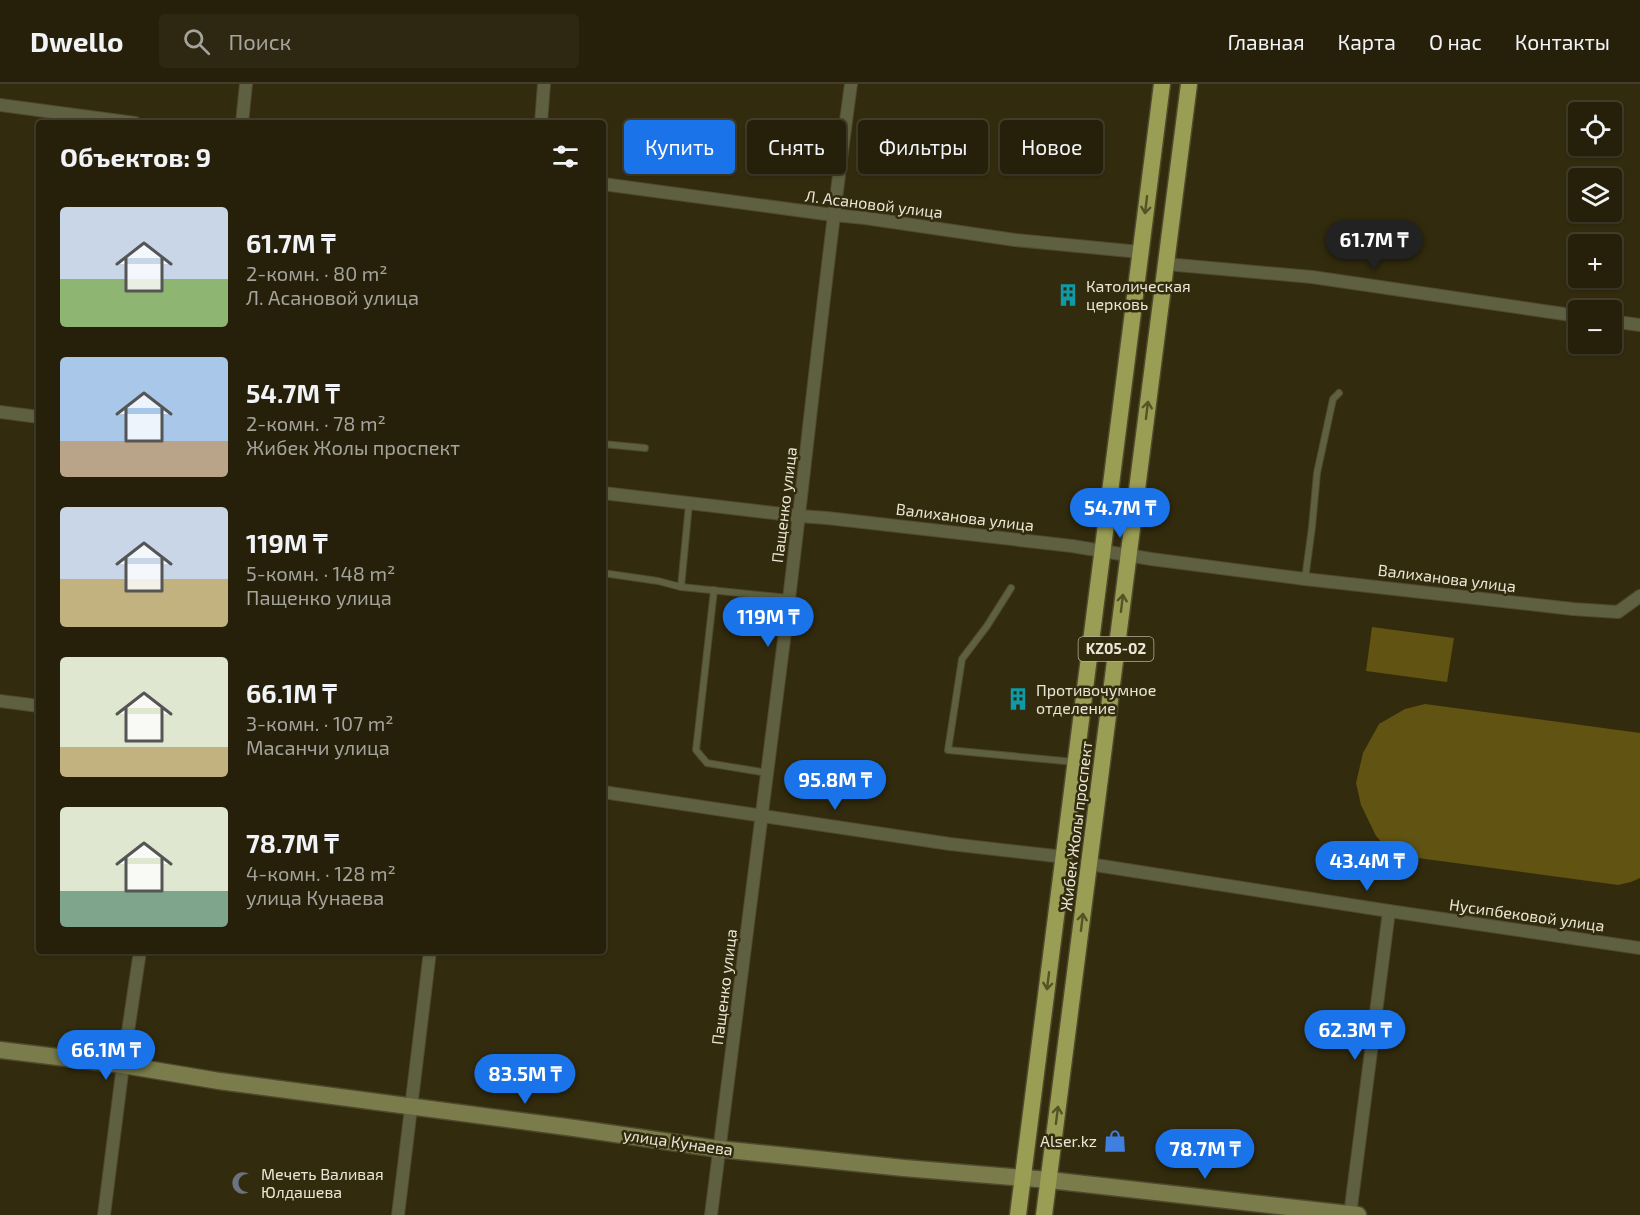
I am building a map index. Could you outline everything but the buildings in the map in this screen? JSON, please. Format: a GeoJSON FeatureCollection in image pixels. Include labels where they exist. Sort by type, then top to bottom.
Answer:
{"type":"FeatureCollection","features":[{"type":"Feature","properties":{"kind":"highway","name":"Жибек Жолы проспект"},"geometry":{"type":"LineString","coordinates":[[1018,1215],[1161,84]]}},
{"type":"Feature","properties":{"kind":"highway","name":"Жибек Жолы проспект"},"geometry":{"type":"LineString","coordinates":[[1044,1215],[1189,84]]}},
{"type":"Feature","properties":{"kind":"main road","name":"улица Кунаева"},"geometry":{"type":"LineString","coordinates":[[0,1050],[123,1065],[219,1081],[719,1149],[1049,1180],[1358,1215]]}},
{"type":"Feature","properties":{"kind":"street"},"geometry":{"type":"LineString","coordinates":[[242,120],[246,84]]}},
{"type":"Feature","properties":{"kind":"street"},"geometry":{"type":"LineString","coordinates":[[541,120],[544,84]]}},
{"type":"Feature","properties":{"kind":"street","name":"Пащенко улица"},"geometry":{"type":"LineString","coordinates":[[711,1215],[763,816],[833,215],[851,84]]}},
{"type":"Feature","properties":{"kind":"street"},"geometry":{"type":"LineString","coordinates":[[0,105],[112,120]]}},
{"type":"Feature","properties":{"kind":"street","name":"Л. Асановой улица"},"geometry":{"type":"LineString","coordinates":[[606,184],[1016,240],[1140,252]]}},
{"type":"Feature","properties":{"kind":"street"},"geometry":{"type":"LineString","coordinates":[[1166,264],[1312,277],[1568,315]]}},
{"type":"Feature","properties":{"kind":"street"},"geometry":{"type":"LineString","coordinates":[[1622,323],[1640,326]]}},
{"type":"Feature","properties":{"kind":"street"},"geometry":{"type":"LineString","coordinates":[[0,412],[36,417]]}},
{"type":"Feature","properties":{"kind":"street","name":"Валиханова улица"},"geometry":{"type":"LineString","coordinates":[[606,493],[1061,545],[1305,579],[1562,608],[1618,612],[1640,596]]}},
{"type":"Feature","properties":{"kind":"street"},"geometry":{"type":"LineString","coordinates":[[0,701],[36,706]]}},
{"type":"Feature","properties":{"kind":"street"},"geometry":{"type":"LineString","coordinates":[[606,792],[950,844],[1064,858]]}},
{"type":"Feature","properties":{"kind":"street","name":"Нусипбековой улица"},"geometry":{"type":"LineString","coordinates":[[1089,864],[1640,948]]}},
{"type":"Feature","properties":{"kind":"street"},"geometry":{"type":"LineString","coordinates":[[1351,1215],[1389,911]]}},
{"type":"Feature","properties":{"kind":"street"},"geometry":{"type":"LineString","coordinates":[[104,1215],[140,954]]}},
{"type":"Feature","properties":{"kind":"street"},"geometry":{"type":"LineString","coordinates":[[398,1215],[430,954]]}},
{"type":"Feature","properties":{"kind":"lane"},"geometry":{"type":"LineString","coordinates":[[1305,579],[1317,473],[1333,399],[1339,393]]}},
{"type":"Feature","properties":{"kind":"lane"},"geometry":{"type":"LineString","coordinates":[[606,444],[645,448]]}},
{"type":"Feature","properties":{"kind":"lane"},"geometry":{"type":"LineString","coordinates":[[681,587],[689,503]]}},
{"type":"Feature","properties":{"kind":"lane"},"geometry":{"type":"LineString","coordinates":[[606,573],[658,581],[681,587],[789,598]]}},
{"type":"Feature","properties":{"kind":"lane"},"geometry":{"type":"LineString","coordinates":[[1011,588],[987,626],[962,659],[948,750],[1076,762]]}},
{"type":"Feature","properties":{"kind":"lane"},"geometry":{"type":"LineString","coordinates":[[714,590],[696,750],[707,763],[768,773]]}},
{"type":"Feature","properties":{"kind":"shaded area"},"geometry":{"type":"Polygon","coordinates":[[[1372,627],[1454,638],[1447,682],[1366,671],[1372,627]]]}},
{"type":"Feature","properties":{"kind":"shaded area"},"geometry":{"type":"Polygon","coordinates":[[[1425,704],[1640,733],[1640,878],[1618,885],[1403,856],[1386,847],[1376,836],[1361,805],[1356,783],[1363,753],[1379,724],[1405,709],[1425,704]]]}},
{"type":"Feature","properties":{"kind":"place","name":"Католическая церковь"},"geometry":{"type":"Point","coordinates":[1068,295]}},
{"type":"Feature","properties":{"kind":"place","name":"Противочумное отделение"},"geometry":{"type":"Point","coordinates":[1018,699]}},
{"type":"Feature","properties":{"kind":"place","name":"Alser.kz"},"geometry":{"type":"Point","coordinates":[1115,1141]}},
{"type":"Feature","properties":{"kind":"place","name":"Мечеть Валивая Юлдашева"},"geometry":{"type":"Point","coordinates":[243,1183]}}]}
